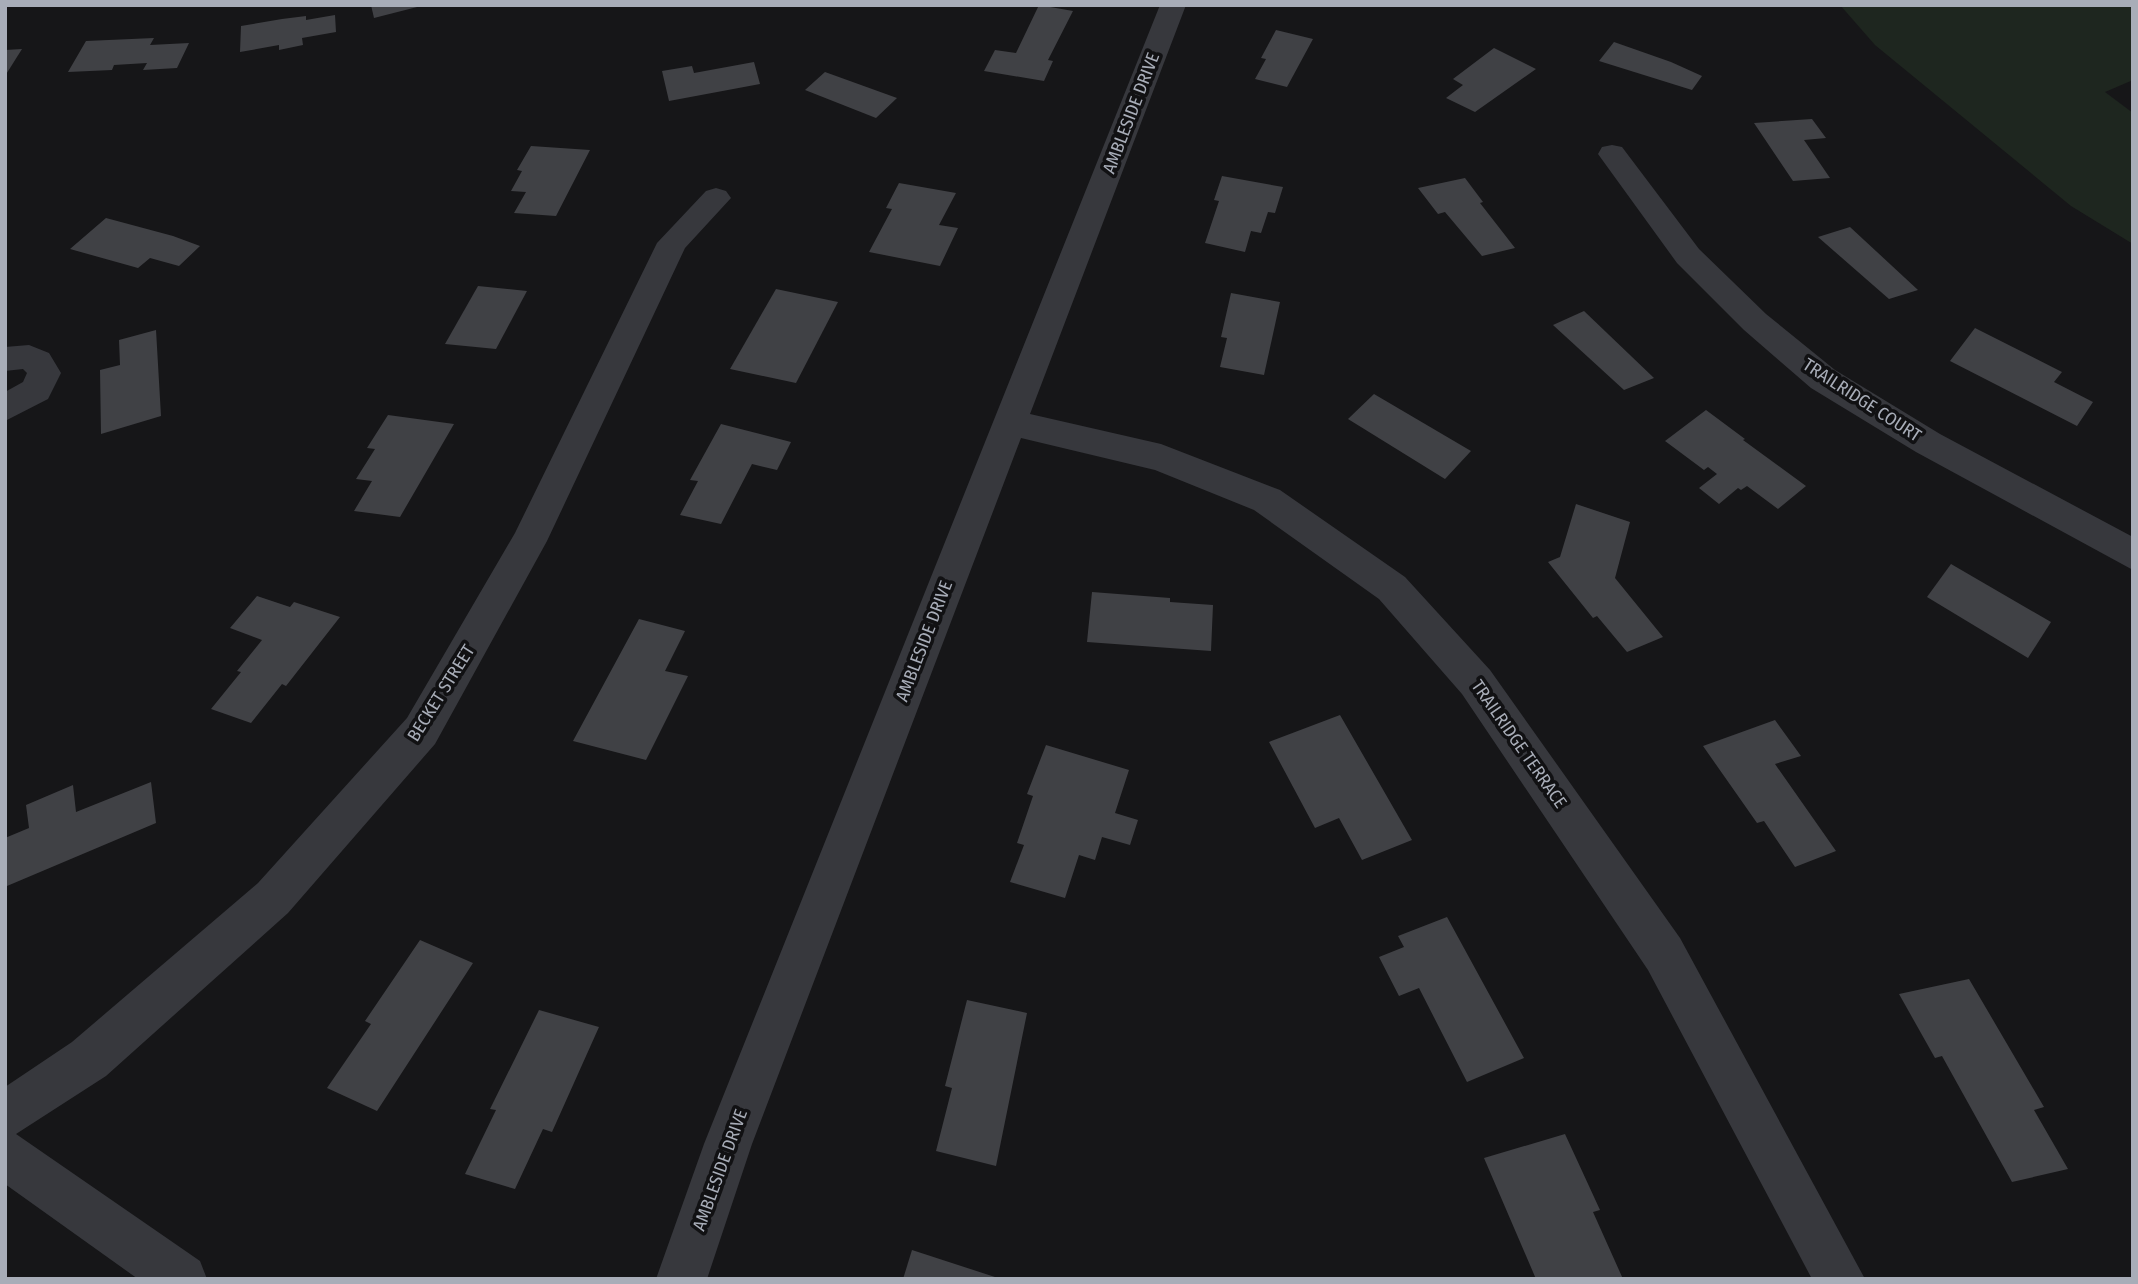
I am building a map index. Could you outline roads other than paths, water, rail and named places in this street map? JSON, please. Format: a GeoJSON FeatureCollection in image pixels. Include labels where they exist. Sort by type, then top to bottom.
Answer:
{"type":"FeatureCollection","features":[{"type":"Feature","properties":{"kind":"street","name":"AMBLESIDE DRIVE"},"geometry":{"type":"LineString","coordinates":[[681,1279],[728,1144],[1173,5]]}},
{"type":"Feature","properties":{"kind":"street","name":"TRAILRIDGE COURT"},"geometry":{"type":"LineString","coordinates":[[1612,154],[1688,256],[1755,322],[1824,379],[1928,443],[2133,555]]}},
{"type":"Feature","properties":{"kind":"street","name":"BECKET STREET"},"geometry":{"type":"LineString","coordinates":[[5,1115],[89,1059],[273,898],[421,731],[529,541],[671,243],[716,198]]}},
{"type":"Feature","properties":{"kind":"street"},"geometry":{"type":"LineString","coordinates":[[5,359],[27,356],[39,362],[44,373],[36,390],[5,408]]}},
{"type":"Feature","properties":{"kind":"street","name":"TRAILRIDGE TERRACE"},"geometry":{"type":"LineString","coordinates":[[1009,422],[1161,458],[1267,500],[1392,589],[1476,682],[1664,954],[1840,1279]]}},
{"type":"Feature","properties":{"kind":"street"},"geometry":{"type":"LineString","coordinates":[[5,1154],[182,1279]]}}]}
